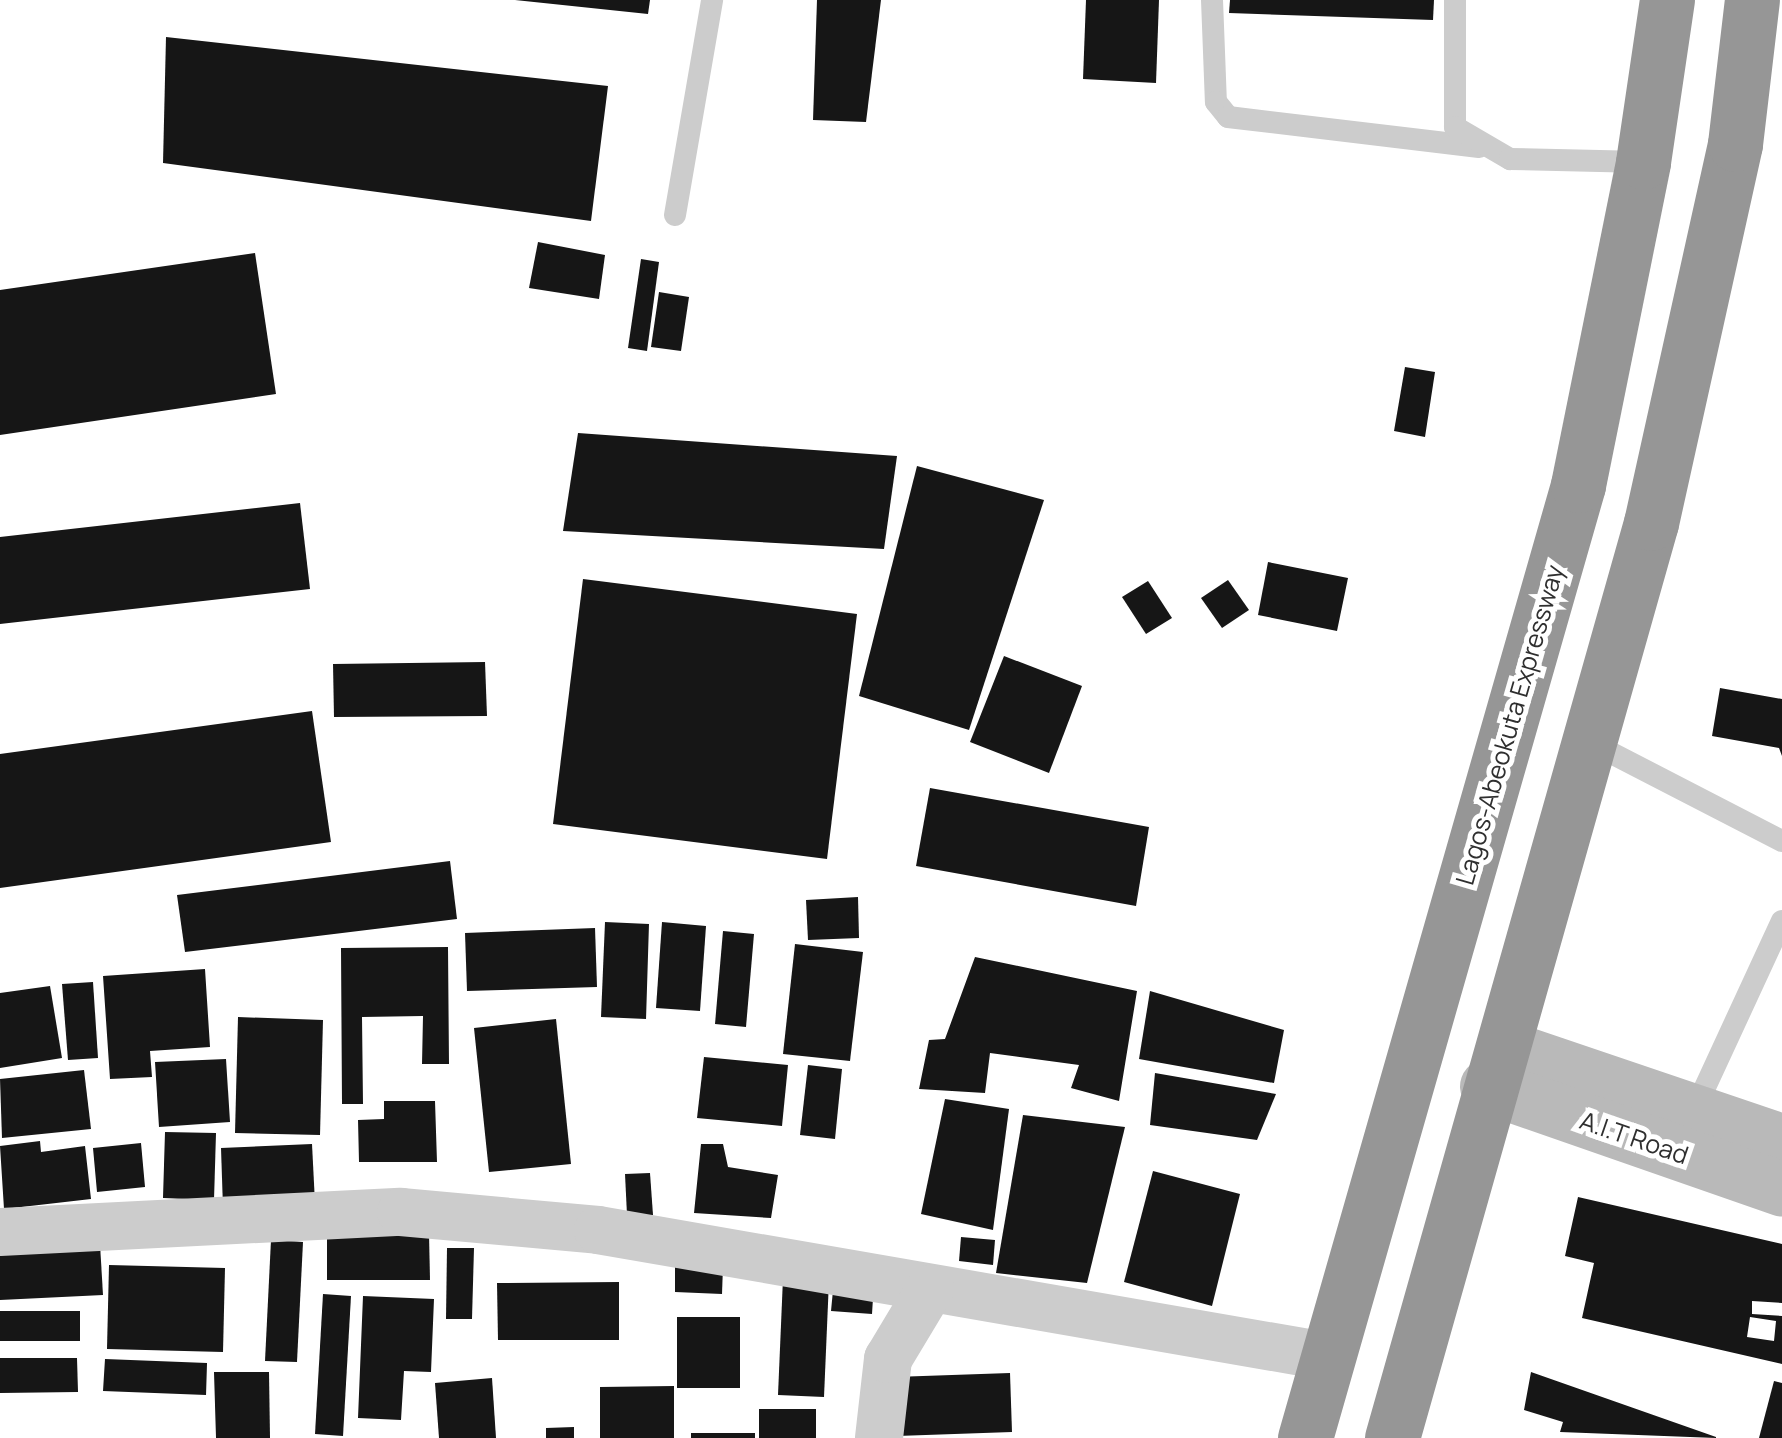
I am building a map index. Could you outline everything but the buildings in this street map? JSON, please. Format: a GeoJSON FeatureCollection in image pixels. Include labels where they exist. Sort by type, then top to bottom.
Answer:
{"type":"FeatureCollection","features":[{"type":"Feature","properties":{"kind":"highway","name":"Lagos-Abeokuta Expressway"},"geometry":{"type":"LineString","coordinates":[[1304,1438],[1578,485],[1643,162],[1667,0]]}},
{"type":"Feature","properties":{"kind":"highway"},"geometry":{"type":"LineString","coordinates":[[1392,1438],[1651,522],[1711,260],[1752,0]]}},
{"type":"Feature","properties":{"kind":"street","name":"A.I.T Road"},"geometry":{"type":"LineString","coordinates":[[1495,1067],[1695,1109],[1782,1141]]}},
{"type":"Feature","properties":{"kind":"street","name":"A.I.T Road"},"geometry":{"type":"LineString","coordinates":[[1495,1067],[1782,1190]]}},
{"type":"Feature","properties":{"kind":"street"},"geometry":{"type":"LineString","coordinates":[[0,1232],[402,1212],[762,1253],[930,1289],[1325,1356]]}},
{"type":"Feature","properties":{"kind":"street"},"geometry":{"type":"LineString","coordinates":[[879,1438],[888,1359],[930,1289]]}},
{"type":"Feature","properties":{"kind":"lane"},"geometry":{"type":"LineString","coordinates":[[675,214],[712,0]]}},
{"type":"Feature","properties":{"kind":"lane"},"geometry":{"type":"LineString","coordinates":[[1212,0],[1216,102],[1228,117],[1479,147],[1510,159],[1643,162]]}},
{"type":"Feature","properties":{"kind":"lane"},"geometry":{"type":"LineString","coordinates":[[1454,0],[1455,127],[1479,147]]}},
{"type":"Feature","properties":{"kind":"lane"},"geometry":{"type":"LineString","coordinates":[[1590,741],[1782,840]]}},
{"type":"Feature","properties":{"kind":"lane"},"geometry":{"type":"LineString","coordinates":[[1695,1109],[1782,921]]}}]}
